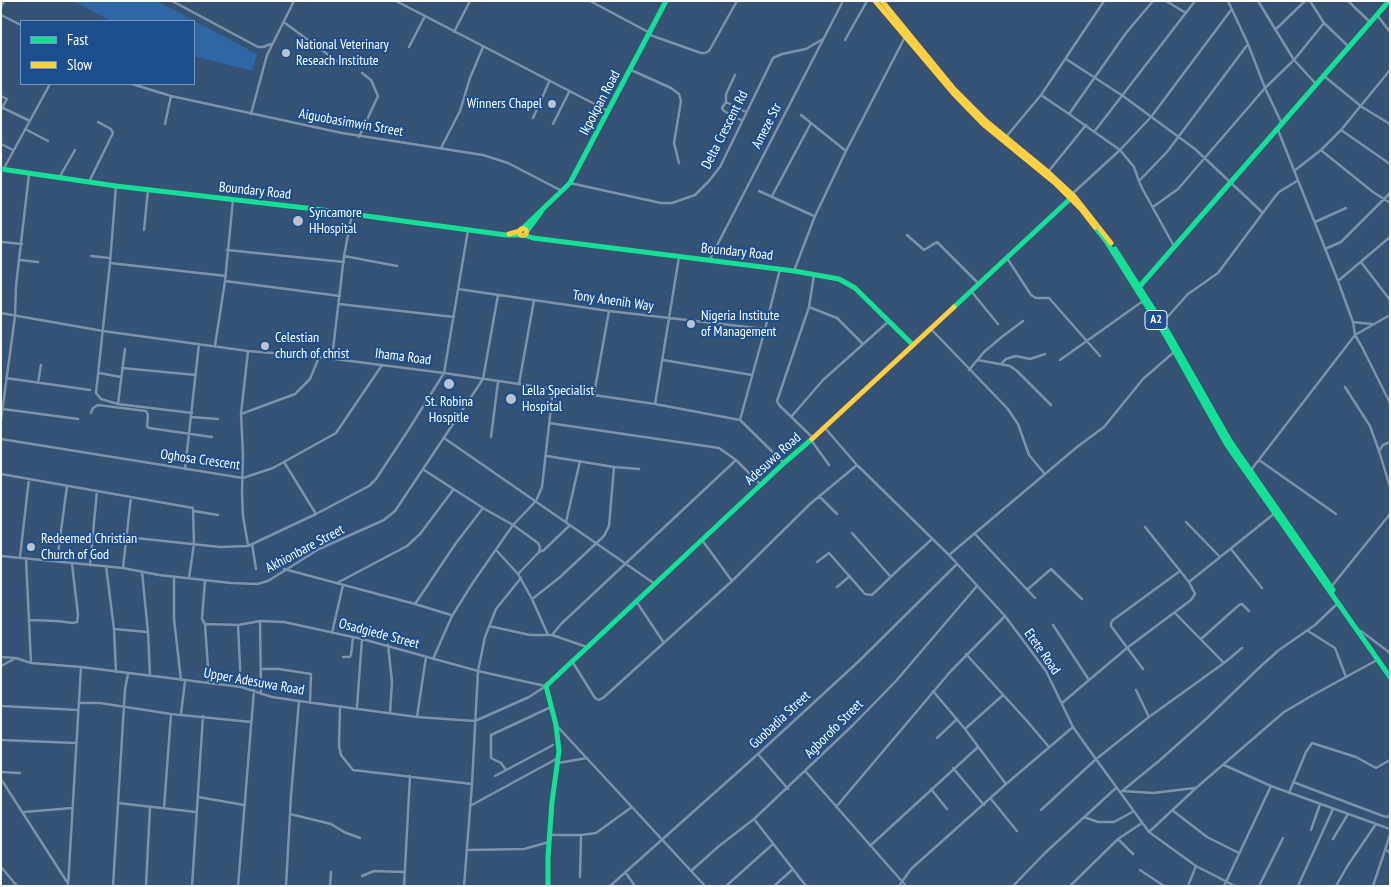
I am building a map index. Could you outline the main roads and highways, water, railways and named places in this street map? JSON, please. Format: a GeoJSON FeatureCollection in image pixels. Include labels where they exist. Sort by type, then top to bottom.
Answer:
{"type":"FeatureCollection","features":[{"type":"Feature","properties":{"kind":"main road","name":"Ikpokpan Road"},"geometry":{"type":"LineString","coordinates":[[523,232],[531,219],[570,183],[666,1]]}},
{"type":"Feature","properties":{"kind":"main road","name":"A2"},"geometry":{"type":"LineString","coordinates":[[875,1],[953,93],[1010,147],[1071,197],[1106,241],[1250,471],[1390,671]]}},
{"type":"Feature","properties":{"kind":"main road","name":"A2"},"geometry":{"type":"LineString","coordinates":[[882,1],[954,89],[1006,138],[1048,172],[1105,235],[1140,286],[1162,323],[1228,445],[1390,676]]}},
{"type":"Feature","properties":{"kind":"main road"},"geometry":{"type":"LineString","coordinates":[[1140,286],[1232,183],[1389,1]]}},
{"type":"Feature","properties":{"kind":"main road","name":"Boundary Road"},"geometry":{"type":"LineString","coordinates":[[2,170],[468,230],[506,234],[523,232],[533,238],[815,274],[839,279],[855,288],[913,345]]}},
{"type":"Feature","properties":{"kind":"main road","name":"Adesuwa Road"},"geometry":{"type":"LineString","coordinates":[[548,886],[549,836],[559,744],[546,686],[1071,197]]}},
{"type":"Feature","properties":{"kind":"place","name":"National Veterinary Reseach Institute"},"geometry":{"type":"Point","coordinates":[286,53]}},
{"type":"Feature","properties":{"kind":"place","name":"Winners Chapel"},"geometry":{"type":"Point","coordinates":[552,104]}},
{"type":"Feature","properties":{"kind":"place","name":"Syncamore HHospital"},"geometry":{"type":"Point","coordinates":[298,221]}},
{"type":"Feature","properties":{"kind":"place","name":"Nigeria Institute of Management"},"geometry":{"type":"Point","coordinates":[691,324]}},
{"type":"Feature","properties":{"kind":"place","name":"Celestian church of christ"},"geometry":{"type":"Point","coordinates":[265,346]}},
{"type":"Feature","properties":{"kind":"place","name":"St. Robina Hospitle"},"geometry":{"type":"Point","coordinates":[449,384]}},
{"type":"Feature","properties":{"kind":"place","name":"Lella Specialist Hospital"},"geometry":{"type":"Point","coordinates":[511,399]}},
{"type":"Feature","properties":{"kind":"place","name":"Redeemed Christian Church of God"},"geometry":{"type":"Point","coordinates":[31,547]}}]}
